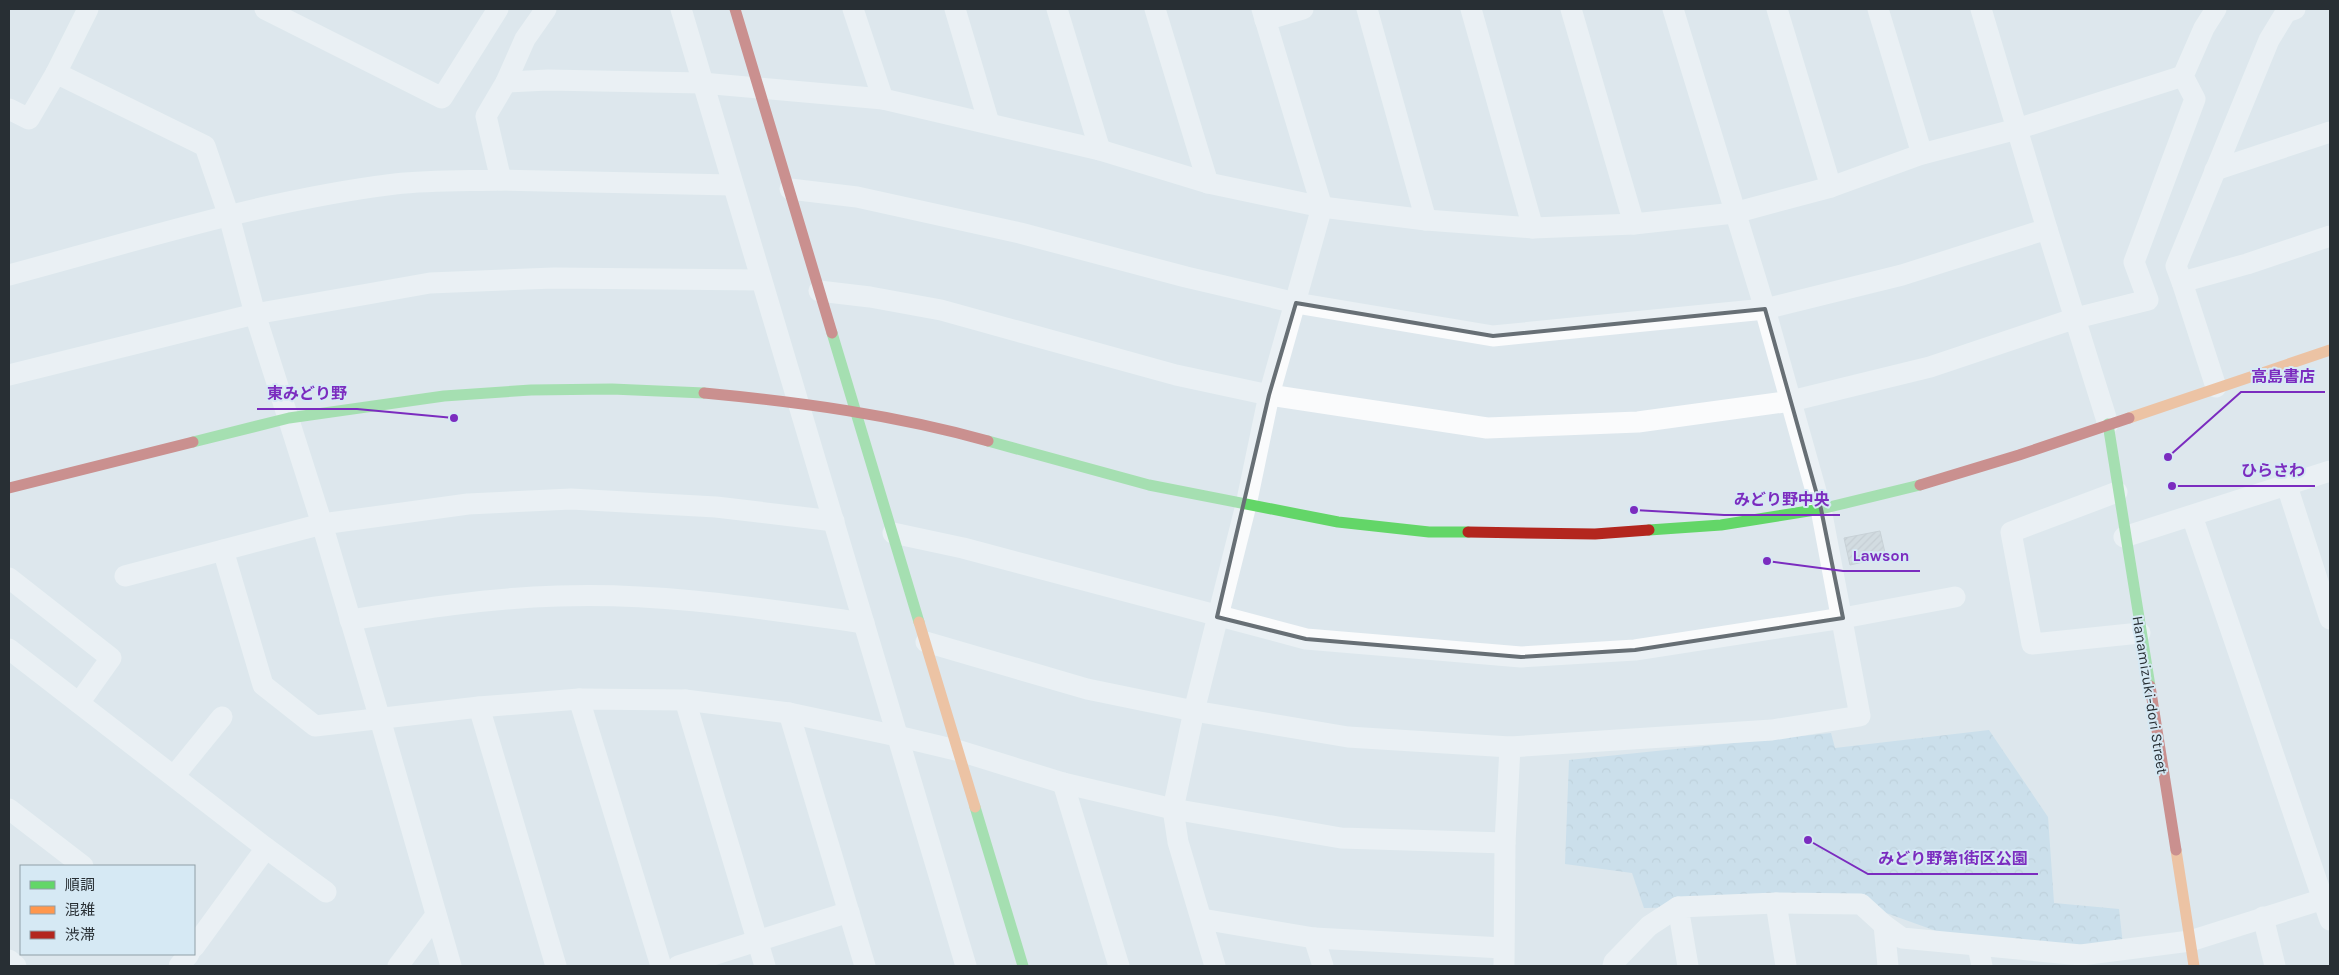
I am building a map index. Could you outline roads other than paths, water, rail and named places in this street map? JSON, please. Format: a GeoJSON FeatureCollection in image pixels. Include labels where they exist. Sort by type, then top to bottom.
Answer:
{"type":"FeatureCollection","features":[{"type":"Feature","properties":{"kind":"street"},"geometry":{"type":"LineString","coordinates":[[9,109],[29,119],[56,72],[88,9]]}},
{"type":"Feature","properties":{"kind":"street"},"geometry":{"type":"LineString","coordinates":[[265,9],[442,98],[498,9]]}},
{"type":"Feature","properties":{"kind":"street"},"geometry":{"type":"LineString","coordinates":[[501,180],[486,116],[506,82],[525,39],[546,9]]}},
{"type":"Feature","properties":{"kind":"street"},"geometry":{"type":"LineString","coordinates":[[681,9],[966,966]]}},
{"type":"Feature","properties":{"kind":"street"},"geometry":{"type":"LineString","coordinates":[[735,9],[1024,966]]}},
{"type":"Feature","properties":{"kind":"street"},"geometry":{"type":"LineString","coordinates":[[853,9],[883,100]]}},
{"type":"Feature","properties":{"kind":"street"},"geometry":{"type":"LineString","coordinates":[[954,9],[989,123]]}},
{"type":"Feature","properties":{"kind":"street"},"geometry":{"type":"LineString","coordinates":[[1057,9],[1100,150]]}},
{"type":"Feature","properties":{"kind":"street"},"geometry":{"type":"LineString","coordinates":[[1155,9],[1208,183]]}},
{"type":"Feature","properties":{"kind":"street"},"geometry":{"type":"LineString","coordinates":[[1216,966],[1178,842],[1173,809],[1194,711],[1246,506],[1269,396],[1296,303],[1309,247],[1322,207],[1264,14],[1303,9]]}},
{"type":"Feature","properties":{"kind":"street"},"geometry":{"type":"LineString","coordinates":[[1367,9],[1426,220]]}},
{"type":"Feature","properties":{"kind":"street"},"geometry":{"type":"LineString","coordinates":[[1471,9],[1533,228]]}},
{"type":"Feature","properties":{"kind":"street"},"geometry":{"type":"LineString","coordinates":[[1571,9],[1634,224]]}},
{"type":"Feature","properties":{"kind":"street"},"geometry":{"type":"LineString","coordinates":[[926,642],[1087,689],[1194,711],[1348,737],[1510,747],[1772,730],[1860,716],[1821,509],[1765,309],[1673,9]]}},
{"type":"Feature","properties":{"kind":"street"},"geometry":{"type":"LineString","coordinates":[[1777,9],[1831,187]]}},
{"type":"Feature","properties":{"kind":"street"},"geometry":{"type":"LineString","coordinates":[[1878,9],[1922,154]]}},
{"type":"Feature","properties":{"kind":"street"},"geometry":{"type":"LineString","coordinates":[[1981,9],[2046,229],[2076,318],[2108,424]]}},
{"type":"Feature","properties":{"kind":"street"},"geometry":{"type":"LineString","coordinates":[[506,82],[548,80],[702,83],[883,100],[1100,150],[1208,183],[1322,207],[1426,220],[1533,228],[1634,224],[1734,213],[1831,187],[1922,154],[2016,129],[2182,76],[2204,28],[2216,9]]}},
{"type":"Feature","properties":{"kind":"street"},"geometry":{"type":"LineString","coordinates":[[2216,387],[2176,266],[2268,40],[2286,12],[2295,9]]}},
{"type":"Feature","properties":{"kind":"street"},"geometry":{"type":"LineString","coordinates":[[56,72],[205,146],[229,216],[255,314],[322,524],[451,966]]}},
{"type":"Feature","properties":{"kind":"street"},"geometry":{"type":"LineString","coordinates":[[819,292],[870,297],[941,310],[1176,375],[1269,396],[1486,428],[1638,422],[1790,401],[1930,367],[2076,318],[2148,300],[2134,262],[2195,99],[2182,76]]}},
{"type":"Feature","properties":{"kind":"street"},"geometry":{"type":"LineString","coordinates":[[2215,170],[2330,132]]}},
{"type":"Feature","properties":{"kind":"street"},"geometry":{"type":"LineString","coordinates":[[9,274],[229,216],[308,198],[396,184],[501,180],[732,185]]}},
{"type":"Feature","properties":{"kind":"street"},"geometry":{"type":"LineString","coordinates":[[790,189],[856,197],[1020,233],[1186,277],[1296,303],[1493,336],[1765,309],[1902,275],[2046,229]]}},
{"type":"Feature","properties":{"kind":"street"},"geometry":{"type":"LineString","coordinates":[[2182,282],[2247,264],[2330,236]]}},
{"type":"Feature","properties":{"kind":"street"},"geometry":{"type":"LineString","coordinates":[[9,375],[255,314],[430,283],[564,278],[761,280]]}},
{"type":"Feature","properties":{"kind":"street"},"geometry":{"type":"LineString","coordinates":[[9,488],[289,418],[444,396],[531,390],[612,389],[699,392],[798,402],[938,427],[1149,485],[1246,506],[1338,522],[1429,532],[1595,534],[1721,525],[1821,509],[1920,485],[2019,455],[2330,350]]}},
{"type":"Feature","properties":{"kind":"street","name":"Hanamizuki-dori Street"},"geometry":{"type":"LineString","coordinates":[[2108,424],[2124,537],[2194,966]]}},
{"type":"Feature","properties":{"kind":"street"},"geometry":{"type":"LineString","coordinates":[[2124,537],[2330,471]]}},
{"type":"Feature","properties":{"kind":"street"},"geometry":{"type":"LineString","coordinates":[[2287,486],[2330,619]]}},
{"type":"Feature","properties":{"kind":"street"},"geometry":{"type":"LineString","coordinates":[[2117,492],[2011,532],[2032,644],[2140,633]]}},
{"type":"Feature","properties":{"kind":"street"},"geometry":{"type":"LineString","coordinates":[[125,576],[322,524],[468,504],[571,499],[716,507],[834,521]]}},
{"type":"Feature","properties":{"kind":"street"},"geometry":{"type":"LineString","coordinates":[[2192,516],[2327,898],[2330,920]]}},
{"type":"Feature","properties":{"kind":"street"},"geometry":{"type":"LineString","coordinates":[[893,533],[963,548],[1217,617],[1306,639],[1521,657],[1635,650],[1843,618],[1955,597]]}},
{"type":"Feature","properties":{"kind":"street"},"geometry":{"type":"LineString","coordinates":[[223,550],[263,685],[314,726],[479,707],[579,699],[685,700],[789,713],[897,736],[960,751],[1064,783],[1173,809],[1341,838],[1505,844]]}},
{"type":"Feature","properties":{"kind":"street"},"geometry":{"type":"LineString","coordinates":[[9,578],[111,658],[78,703]]}},
{"type":"Feature","properties":{"kind":"street"},"geometry":{"type":"LineString","coordinates":[[350,620],[453,604],[559,596],[659,598],[734,604],[864,623]]}},
{"type":"Feature","properties":{"kind":"street"},"geometry":{"type":"LineString","coordinates":[[9,650],[326,892]]}},
{"type":"Feature","properties":{"kind":"street"},"geometry":{"type":"LineString","coordinates":[[579,699],[661,966]]}},
{"type":"Feature","properties":{"kind":"street"},"geometry":{"type":"LineString","coordinates":[[685,700],[765,966]]}},
{"type":"Feature","properties":{"kind":"street"},"geometry":{"type":"LineString","coordinates":[[479,707],[556,966]]}},
{"type":"Feature","properties":{"kind":"street"},"geometry":{"type":"LineString","coordinates":[[789,713],[865,966]]}},
{"type":"Feature","properties":{"kind":"street"},"geometry":{"type":"LineString","coordinates":[[174,776],[222,716]]}},
{"type":"Feature","properties":{"kind":"street"},"geometry":{"type":"LineString","coordinates":[[1202,919],[1314,938],[1504,957],[1505,844],[1510,747]]}},
{"type":"Feature","properties":{"kind":"street"},"geometry":{"type":"LineString","coordinates":[[1064,783],[1119,966]]}},
{"type":"Feature","properties":{"kind":"street"},"geometry":{"type":"LineString","coordinates":[[9,808],[82,865]]}},
{"type":"Feature","properties":{"kind":"street"},"geometry":{"type":"LineString","coordinates":[[195,946],[266,848]]}},
{"type":"Feature","properties":{"kind":"street"},"geometry":{"type":"LineString","coordinates":[[1613,966],[1614,962],[1648,926],[1678,907],[1776,903],[1861,904],[1902,938],[1980,956],[2082,961],[2190,941],[2327,898]]}},
{"type":"Feature","properties":{"kind":"street"},"geometry":{"type":"LineString","coordinates":[[1776,903],[1786,966]]}},
{"type":"Feature","properties":{"kind":"street"},"geometry":{"type":"LineString","coordinates":[[1678,907],[1688,966]]}},
{"type":"Feature","properties":{"kind":"street"},"geometry":{"type":"LineString","coordinates":[[678,966],[849,912]]}},
{"type":"Feature","properties":{"kind":"street"},"geometry":{"type":"LineString","coordinates":[[398,966],[436,915]]}},
{"type":"Feature","properties":{"kind":"street"},"geometry":{"type":"LineString","coordinates":[[2263,917],[2275,966]]}},
{"type":"Feature","properties":{"kind":"street"},"geometry":{"type":"LineString","coordinates":[[1884,925],[1888,966]]}},
{"type":"Feature","properties":{"kind":"street"},"geometry":{"type":"LineString","coordinates":[[1314,938],[1322,966]]}},
{"type":"Feature","properties":{"kind":"street"},"geometry":{"type":"LineString","coordinates":[[179,966],[188,955]]}},
{"type":"Feature","properties":{"kind":"street"},"geometry":{"type":"LineString","coordinates":[[9,960],[16,966]]}},
{"type":"Feature","properties":{"kind":"place","name":"東みどり野"},"geometry":{"type":"Point","coordinates":[454,418]}},
{"type":"Feature","properties":{"kind":"place","name":"高島書店"},"geometry":{"type":"Point","coordinates":[2168,457]}},
{"type":"Feature","properties":{"kind":"place","name":"ひらさわ"},"geometry":{"type":"Point","coordinates":[2172,486]}},
{"type":"Feature","properties":{"kind":"place","name":"みどり野中央"},"geometry":{"type":"Point","coordinates":[1634,510]}},
{"type":"Feature","properties":{"kind":"place","name":"Lawson"},"geometry":{"type":"Point","coordinates":[1767,561]}},
{"type":"Feature","properties":{"kind":"place","name":"みどり野第1街区公園"},"geometry":{"type":"Point","coordinates":[1808,840]}}]}
